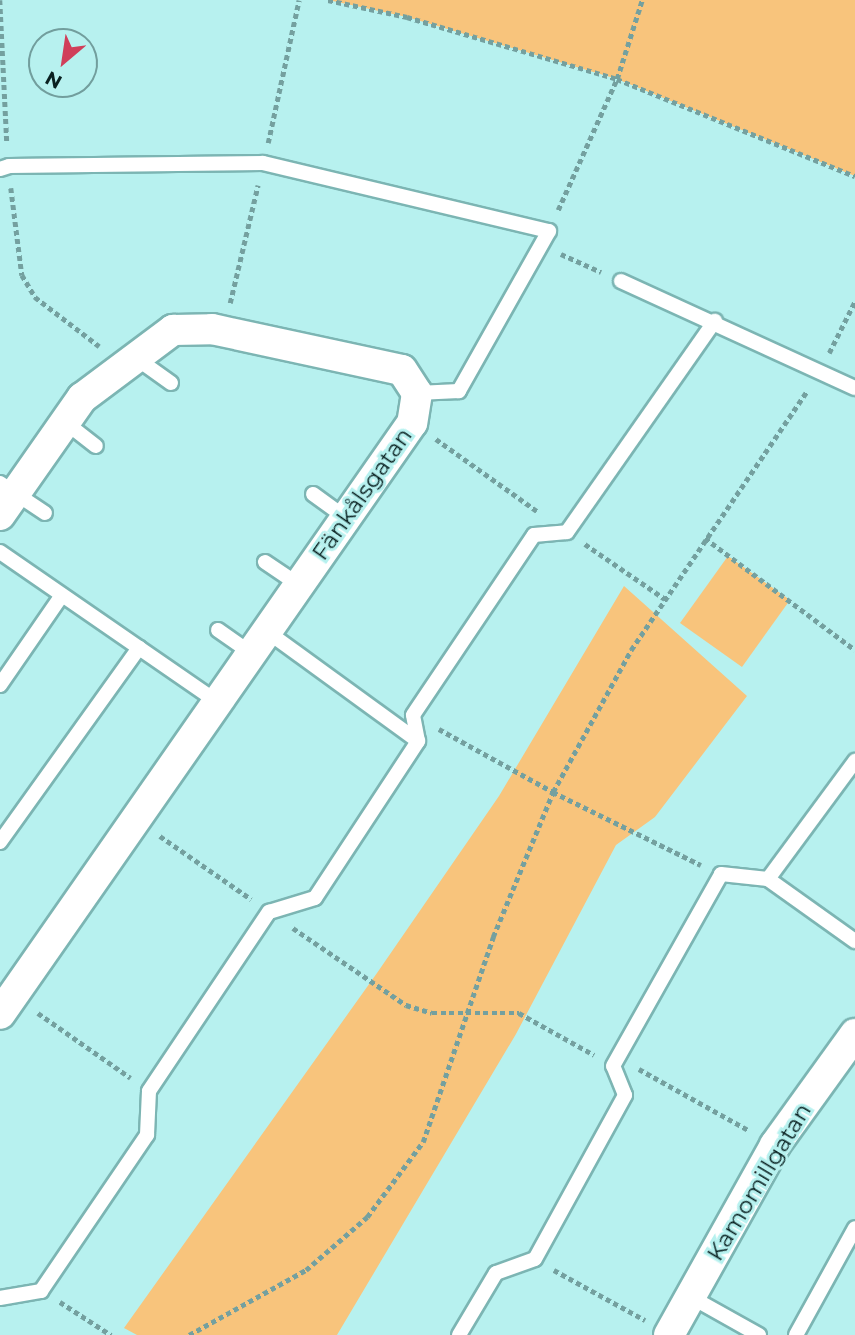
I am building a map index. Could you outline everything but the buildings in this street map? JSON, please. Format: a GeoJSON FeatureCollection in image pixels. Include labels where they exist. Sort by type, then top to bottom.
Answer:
{"type":"FeatureCollection","features":[{"type":"Feature","properties":{"kind":"street"},"geometry":{"type":"LineString","coordinates":[[5,497],[82,398],[173,330],[212,329],[402,370],[416,393]]}},
{"type":"Feature","properties":{"kind":"street","name":"Fänkålsgatan"},"geometry":{"type":"LineString","coordinates":[[7,1005],[257,641],[412,423],[416,393]]}},
{"type":"Feature","properties":{"kind":"street","name":"Kamomillgatan"},"geometry":{"type":"LineString","coordinates":[[670,1334],[775,1145],[855,1034]]}},
{"type":"Feature","properties":{"kind":"lane"},"geometry":{"type":"LineString","coordinates":[[4,168],[263,163],[549,231],[459,391],[416,393]]}},
{"type":"Feature","properties":{"kind":"lane"},"geometry":{"type":"LineString","coordinates":[[621,281],[715,321],[855,388]]}},
{"type":"Feature","properties":{"kind":"lane"},"geometry":{"type":"LineString","coordinates":[[0,1298],[41,1291],[147,1135],[149,1091],[269,912],[315,898],[418,741],[414,715],[534,535],[567,532],[715,321]]}},
{"type":"Feature","properties":{"kind":"lane"},"geometry":{"type":"LineString","coordinates":[[130,362],[171,383]]}},
{"type":"Feature","properties":{"kind":"lane"},"geometry":{"type":"LineString","coordinates":[[65,422],[96,446]]}},
{"type":"Feature","properties":{"kind":"lane"},"geometry":{"type":"LineString","coordinates":[[313,494],[345,517]]}},
{"type":"Feature","properties":{"kind":"lane"},"geometry":{"type":"LineString","coordinates":[[5,497],[45,513]]}},
{"type":"Feature","properties":{"kind":"lane"},"geometry":{"type":"LineString","coordinates":[[0,552],[216,701]]}},
{"type":"Feature","properties":{"kind":"lane"},"geometry":{"type":"LineString","coordinates":[[265,562],[298,584]]}},
{"type":"Feature","properties":{"kind":"lane"},"geometry":{"type":"LineString","coordinates":[[0,685],[62,595]]}},
{"type":"Feature","properties":{"kind":"lane"},"geometry":{"type":"LineString","coordinates":[[218,630],[257,641],[418,741]]}},
{"type":"Feature","properties":{"kind":"lane"},"geometry":{"type":"LineString","coordinates":[[0,842],[139,648]]}},
{"type":"Feature","properties":{"kind":"lane"},"geometry":{"type":"LineString","coordinates":[[768,879],[855,761]]}},
{"type":"Feature","properties":{"kind":"lane"},"geometry":{"type":"LineString","coordinates":[[459,1335],[496,1273],[536,1259],[625,1096],[616,1061],[721,874],[768,879],[855,941]]}},
{"type":"Feature","properties":{"kind":"lane"},"geometry":{"type":"LineString","coordinates":[[796,1335],[855,1228]]}},
{"type":"Feature","properties":{"kind":"lane"},"geometry":{"type":"LineString","coordinates":[[691,1297],[760,1335]]}},
{"type":"Feature","properties":{"kind":"path"},"geometry":{"type":"LineString","coordinates":[[0,0],[4,168],[22,275],[36,297],[130,362]]}},
{"type":"Feature","properties":{"kind":"path"},"geometry":{"type":"LineString","coordinates":[[328,0],[407,17],[617,79],[855,176]]}},
{"type":"Feature","properties":{"kind":"path"},"geometry":{"type":"LineString","coordinates":[[549,231],[617,79],[642,0]]}},
{"type":"Feature","properties":{"kind":"path"},"geometry":{"type":"LineString","coordinates":[[541,246],[621,281]]}},
{"type":"Feature","properties":{"kind":"path"},"geometry":{"type":"LineString","coordinates":[[193,1334],[306,1270],[367,1217],[423,1142],[493,937],[553,792],[631,650],[705,538],[754,472],[819,371],[855,301]]}},
{"type":"Feature","properties":{"kind":"path"},"geometry":{"type":"LineString","coordinates":[[705,538],[855,650]]}},
{"type":"Feature","properties":{"kind":"path"},"geometry":{"type":"LineString","coordinates":[[414,715],[553,792],[721,874]]}},
{"type":"Feature","properties":{"kind":"path"},"geometry":{"type":"LineString","coordinates":[[135,818],[406,1005],[432,1013],[519,1013],[775,1145]]}},
{"type":"Feature","properties":{"kind":"path"},"geometry":{"type":"LineString","coordinates":[[7,1005],[149,1091]]}},
{"type":"Feature","properties":{"kind":"path"},"geometry":{"type":"LineString","coordinates":[[536,1259],[670,1334]]}},
{"type":"Feature","properties":{"kind":"path"},"geometry":{"type":"LineString","coordinates":[[41,1291],[111,1335]]}},
{"type":"Feature","properties":{"kind":"shaded area"},"geometry":{"type":"Polygon","coordinates":[[[328,0],[855,0],[855,176],[617,79],[407,17],[328,0]]]}},
{"type":"Feature","properties":{"kind":"shaded area"},"geometry":{"type":"Polygon","coordinates":[[[728,556],[790,600],[742,667],[680,623],[728,556]]]}},
{"type":"Feature","properties":{"kind":"shaded area"},"geometry":{"type":"Polygon","coordinates":[[[624,586],[747,696],[655,817],[616,845],[516,1034],[337,1335],[137,1335],[124,1328],[377,973],[499,796],[624,586]]]}}]}
